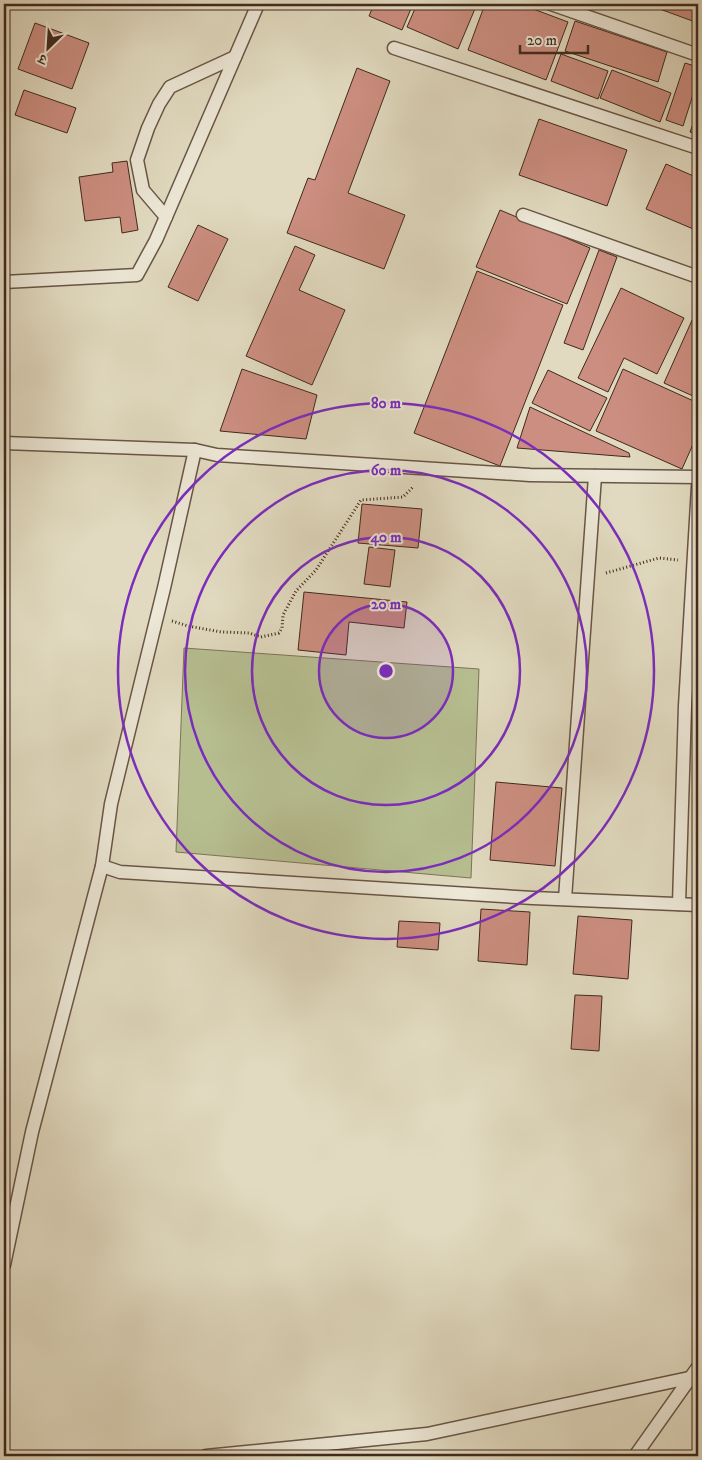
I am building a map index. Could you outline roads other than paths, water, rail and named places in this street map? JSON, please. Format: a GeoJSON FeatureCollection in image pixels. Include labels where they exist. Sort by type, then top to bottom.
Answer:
{"type":"FeatureCollection","features":[{"type":"Feature","properties":{"kind":"lane"},"geometry":{"type":"LineString","coordinates":[[4,282],[137,275],[156,240],[258,4]]}},
{"type":"Feature","properties":{"kind":"lane"},"geometry":{"type":"LineString","coordinates":[[551,4],[698,55]]}},
{"type":"Feature","properties":{"kind":"lane"},"geometry":{"type":"LineString","coordinates":[[394,48],[698,148]]}},
{"type":"Feature","properties":{"kind":"lane"},"geometry":{"type":"LineString","coordinates":[[166,217],[143,190],[137,160],[148,128],[170,88],[235,57]]}},
{"type":"Feature","properties":{"kind":"lane"},"geometry":{"type":"LineString","coordinates":[[523,215],[698,277]]}},
{"type":"Feature","properties":{"kind":"lane"},"geometry":{"type":"LineString","coordinates":[[4,443],[195,450],[217,455],[530,475],[698,477]]}},
{"type":"Feature","properties":{"kind":"lane"},"geometry":{"type":"LineString","coordinates":[[4,1264],[32,1132],[102,866],[111,804],[157,617],[195,450]]}},
{"type":"Feature","properties":{"kind":"lane"},"geometry":{"type":"LineString","coordinates":[[565,899],[586,578],[595,476]]}},
{"type":"Feature","properties":{"kind":"lane"},"geometry":{"type":"LineString","coordinates":[[679,904],[685,706],[698,486]]}},
{"type":"Feature","properties":{"kind":"lane"},"geometry":{"type":"LineString","coordinates":[[102,866],[120,872],[565,899],[698,905]]}},
{"type":"Feature","properties":{"kind":"lane"},"geometry":{"type":"LineString","coordinates":[[635,1456],[698,1367]]}},
{"type":"Feature","properties":{"kind":"lane"},"geometry":{"type":"LineString","coordinates":[[206,1456],[427,1434],[689,1378]]}}]}
